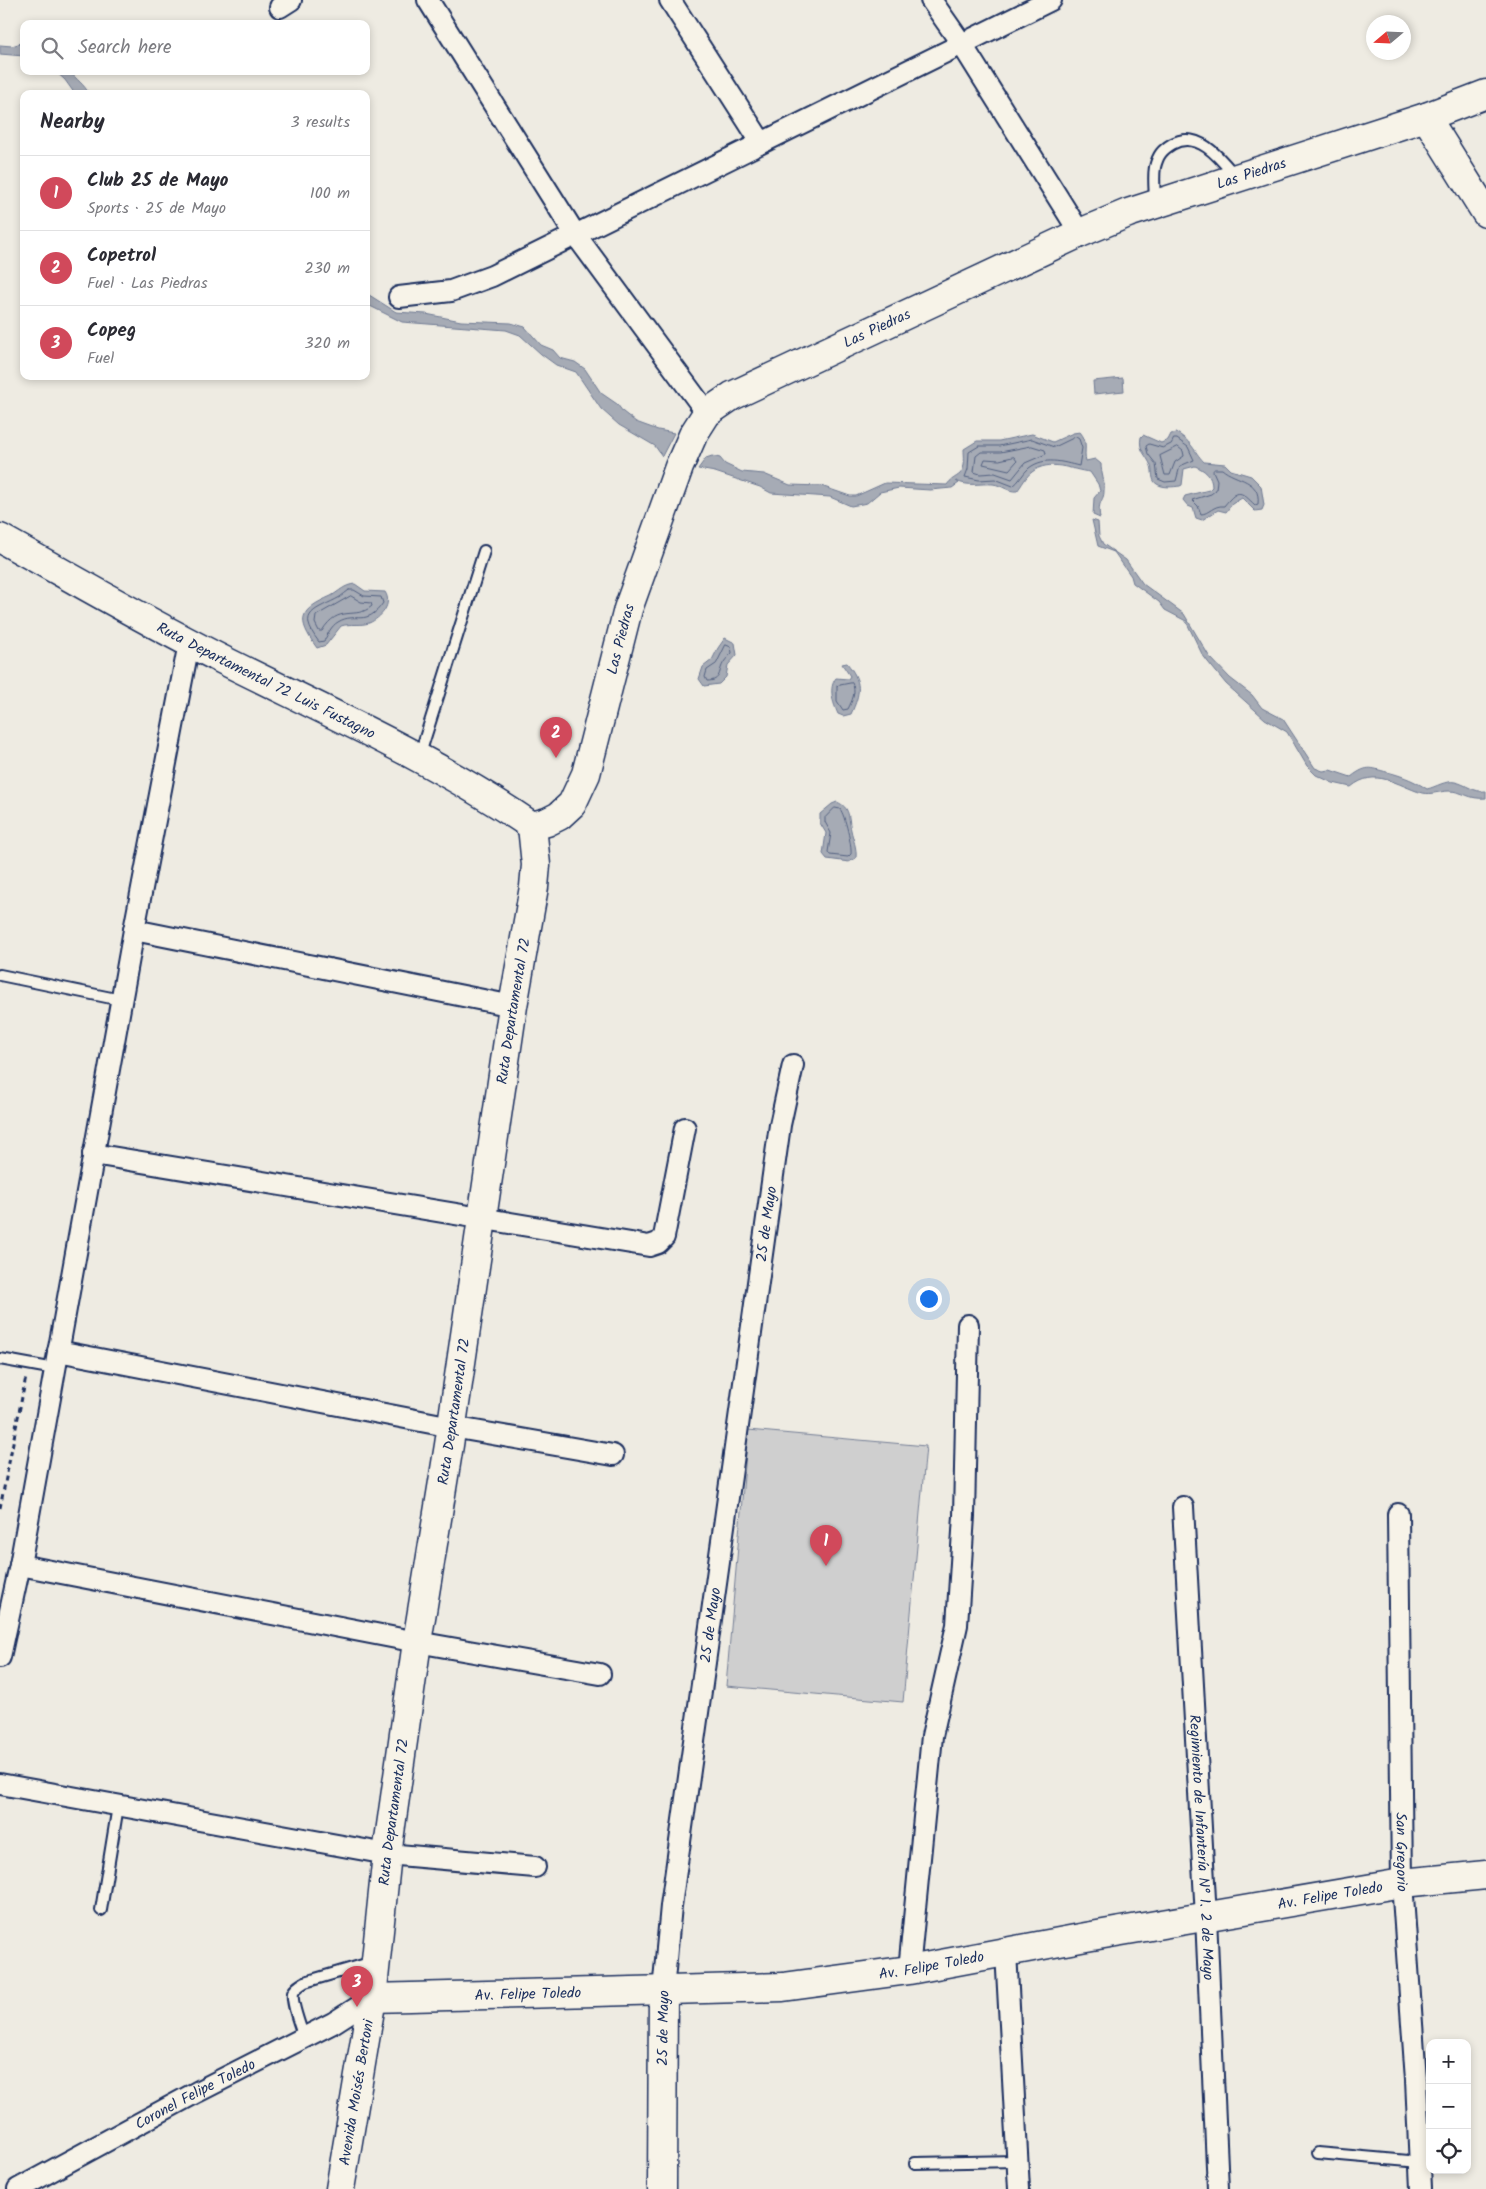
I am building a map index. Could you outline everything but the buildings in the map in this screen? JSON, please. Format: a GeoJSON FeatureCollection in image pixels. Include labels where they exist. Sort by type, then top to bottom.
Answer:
{"type":"FeatureCollection","features":[{"type":"Feature","properties":{"kind":"main road","name":"Las Piedras"},"geometry":{"type":"LineString","coordinates":[[532,826],[553,819],[572,804],[586,774],[628,609],[679,467],[700,424],[732,396],[1128,213],[1156,206],[1426,117],[1486,94]]}},
{"type":"Feature","properties":{"kind":"main road"},"geometry":{"type":"LineString","coordinates":[[1426,117],[1486,213]]}},
{"type":"Feature","properties":{"kind":"main road","name":"Ruta Departamental 72 Luis Fustagno"},"geometry":{"type":"LineString","coordinates":[[0,538],[189,643],[418,758],[510,811],[532,826]]}},
{"type":"Feature","properties":{"kind":"main road","name":"Ruta Departamental 72"},"geometry":{"type":"LineString","coordinates":[[372,1998],[374,1962],[387,1854],[417,1642],[452,1427],[513,1006],[534,887],[536,865],[532,826]]}},
{"type":"Feature","properties":{"kind":"main road","name":"Av. Felipe Toledo"},"geometry":{"type":"LineString","coordinates":[[372,1998],[783,1987],[909,1970],[1402,1883],[1486,1875]]}},
{"type":"Feature","properties":{"kind":"main road","name":"25 de Mayo"},"geometry":{"type":"LineString","coordinates":[[662,2189],[663,1991]]}},
{"type":"Feature","properties":{"kind":"main road","name":"Avenida Moisés Bertoni"},"geometry":{"type":"LineString","coordinates":[[340,2189],[372,1998]]}},
{"type":"Feature","properties":{"kind":"street"},"geometry":{"type":"LineString","coordinates":[[428,0],[575,234],[700,424]]}},
{"type":"Feature","properties":{"kind":"street"},"geometry":{"type":"LineString","coordinates":[[670,0],[761,142]]}},
{"type":"Feature","properties":{"kind":"street"},"geometry":{"type":"LineString","coordinates":[[931,0],[961,43],[1080,234]]}},
{"type":"Feature","properties":{"kind":"street"},"geometry":{"type":"LineString","coordinates":[[398,297],[451,291],[492,276],[1051,0]]}},
{"type":"Feature","properties":{"kind":"street"},"geometry":{"type":"LineString","coordinates":[[0,1654],[20,1565],[121,1000],[189,643]]}},
{"type":"Feature","properties":{"kind":"street"},"geometry":{"type":"LineString","coordinates":[[134,930],[513,1006]]}},
{"type":"Feature","properties":{"kind":"street","name":"25 de Mayo"},"geometry":{"type":"LineString","coordinates":[[663,1991],[671,1906],[780,1125],[793,1065]]}},
{"type":"Feature","properties":{"kind":"street"},"geometry":{"type":"LineString","coordinates":[[93,1154],[649,1246],[658,1243],[664,1237],[685,1128]]}},
{"type":"Feature","properties":{"kind":"street"},"geometry":{"type":"LineString","coordinates":[[909,1970],[932,1736],[957,1625],[964,1516],[968,1325]]}},
{"type":"Feature","properties":{"kind":"street"},"geometry":{"type":"LineString","coordinates":[[57,1360],[613,1455]]}},
{"type":"Feature","properties":{"kind":"street","name":"Regimiento de Infantería N° 1. 2 de Mayo"},"geometry":{"type":"LineString","coordinates":[[1183,1507],[1206,1917],[1218,2189]]}},
{"type":"Feature","properties":{"kind":"street","name":"San Gregorio"},"geometry":{"type":"LineString","coordinates":[[1398,1514],[1402,1883],[1416,2080],[1421,2189]]}},
{"type":"Feature","properties":{"kind":"street"},"geometry":{"type":"LineString","coordinates":[[20,1565],[417,1642],[600,1674]]}},
{"type":"Feature","properties":{"kind":"street"},"geometry":{"type":"LineString","coordinates":[[0,1784],[387,1854],[535,1867]]}},
{"type":"Feature","properties":{"kind":"street"},"geometry":{"type":"LineString","coordinates":[[1006,1952],[1019,2189]]}},
{"type":"Feature","properties":{"kind":"street","name":"Coronel Felipe Toledo"},"geometry":{"type":"LineString","coordinates":[[18,2189],[197,2092],[333,2023],[372,1998]]}},
{"type":"Feature","properties":{"kind":"lane"},"geometry":{"type":"LineString","coordinates":[[1156,206],[1154,169],[1161,151],[1177,141],[1193,141],[1207,146],[1238,179]]}},
{"type":"Feature","properties":{"kind":"lane"},"geometry":{"type":"LineString","coordinates":[[418,758],[484,551]]}},
{"type":"Feature","properties":{"kind":"lane"},"geometry":{"type":"LineString","coordinates":[[0,976],[121,1000]]}},
{"type":"Feature","properties":{"kind":"lane"},"geometry":{"type":"LineString","coordinates":[[0,1359],[28,1364],[57,1360]]}},
{"type":"Feature","properties":{"kind":"lane"},"geometry":{"type":"LineString","coordinates":[[101,1910],[118,1806]]}},
{"type":"Feature","properties":{"kind":"lane"},"geometry":{"type":"LineString","coordinates":[[304,2038],[293,2001],[293,1993],[298,1986],[305,1982],[374,1962]]}},
{"type":"Feature","properties":{"kind":"lane"},"geometry":{"type":"LineString","coordinates":[[1318,2153],[1420,2162]]}},
{"type":"Feature","properties":{"kind":"lane"},"geometry":{"type":"LineString","coordinates":[[915,2163],[1017,2161]]}},
{"type":"Feature","properties":{"kind":"path"},"geometry":{"type":"LineString","coordinates":[[0,1508],[28,1364]]}},
{"type":"Feature","properties":{"kind":"shaded area"},"geometry":{"type":"Polygon","coordinates":[[[748,1430],[926,1446],[903,1702],[726,1686],[748,1430]]]}},
{"type":"Feature","properties":{"kind":"water"},"geometry":{"type":"Polygon","coordinates":[[[20,43],[20,56],[0,54],[0,45],[12,46],[20,43]]]}},
{"type":"Feature","properties":{"kind":"water"},"geometry":{"type":"Polygon","coordinates":[[[59,75],[73,75],[86,90],[72,90],[59,75]]]}},
{"type":"Feature","properties":{"kind":"water"},"geometry":{"type":"Polygon","coordinates":[[[370,296],[396,312],[426,314],[461,321],[511,323],[525,327],[541,345],[553,350],[560,358],[575,362],[585,369],[601,393],[617,404],[623,412],[636,422],[658,430],[674,433],[662,456],[655,446],[619,425],[601,409],[576,372],[556,365],[520,335],[506,330],[402,322],[370,306],[370,296]]]}},
{"type":"Feature","properties":{"kind":"water"},"geometry":{"type":"Polygon","coordinates":[[[1123,378],[1124,391],[1094,394],[1093,381],[1123,378]]]}},
{"type":"Feature","properties":{"kind":"water"},"geometry":{"type":"Polygon","coordinates":[[[1080,432],[1085,443],[1086,461],[1095,459],[1101,464],[1104,495],[1099,508],[1100,518],[1093,515],[1094,498],[1100,491],[1090,472],[1053,465],[1039,468],[1032,472],[1017,491],[993,484],[970,484],[956,481],[959,483],[952,488],[930,490],[899,488],[880,492],[867,503],[851,506],[830,497],[771,493],[760,487],[715,472],[698,469],[706,458],[712,456],[720,458],[725,464],[742,472],[764,474],[790,485],[821,486],[850,496],[856,496],[885,483],[947,485],[963,469],[964,449],[977,441],[999,441],[1032,434],[1053,442],[1080,432]]]}},
{"type":"Feature","properties":{"kind":"water"},"geometry":{"type":"Polygon","coordinates":[[[1177,433],[1190,444],[1204,462],[1225,464],[1231,470],[1251,476],[1261,486],[1264,505],[1262,510],[1255,511],[1242,498],[1232,504],[1226,512],[1218,510],[1202,520],[1196,518],[1193,508],[1188,506],[1183,500],[1185,496],[1209,490],[1212,487],[1211,480],[1207,474],[1195,466],[1184,469],[1182,485],[1180,486],[1165,487],[1155,483],[1151,466],[1141,446],[1141,437],[1143,435],[1161,443],[1168,440],[1171,434],[1177,433]]]}},
{"type":"Feature","properties":{"kind":"water"},"geometry":{"type":"Polygon","coordinates":[[[1092,520],[1098,522],[1099,536],[1103,544],[1126,560],[1143,584],[1184,614],[1209,656],[1230,678],[1252,695],[1262,708],[1283,719],[1315,768],[1323,771],[1330,770],[1351,777],[1362,770],[1371,768],[1405,778],[1427,789],[1455,782],[1474,790],[1486,791],[1486,798],[1475,798],[1454,791],[1422,793],[1395,782],[1377,778],[1360,781],[1351,787],[1333,783],[1316,775],[1307,766],[1287,732],[1265,719],[1226,684],[1202,654],[1186,621],[1165,610],[1159,602],[1133,583],[1131,576],[1114,552],[1098,546],[1092,520]]]}},
{"type":"Feature","properties":{"kind":"water"},"geometry":{"type":"Polygon","coordinates":[[[355,584],[365,591],[385,592],[388,601],[387,606],[378,618],[369,623],[341,626],[326,645],[317,648],[306,630],[304,616],[312,606],[345,587],[355,584]]]}},
{"type":"Feature","properties":{"kind":"water"},"geometry":{"type":"Polygon","coordinates":[[[725,638],[735,643],[737,655],[728,665],[726,677],[719,684],[704,686],[699,679],[703,667],[712,660],[725,638]]]}},
{"type":"Feature","properties":{"kind":"water"},"geometry":{"type":"Polygon","coordinates":[[[847,663],[855,676],[858,693],[851,714],[843,716],[838,714],[833,700],[832,686],[836,678],[848,679],[850,676],[842,664],[847,663]]]}},
{"type":"Feature","properties":{"kind":"water"},"geometry":{"type":"Polygon","coordinates":[[[837,802],[847,810],[855,847],[856,858],[849,862],[827,859],[823,854],[826,833],[820,823],[820,814],[837,802]]]}},
{"type":"Feature","properties":{"kind":"place","name":"Copetrol"},"geometry":{"type":"Point","coordinates":[556,758]}},
{"type":"Feature","properties":{"kind":"place","name":"Club 25 de Mayo"},"geometry":{"type":"Point","coordinates":[826,1566]}},
{"type":"Feature","properties":{"kind":"place","name":"Copeg"},"geometry":{"type":"Point","coordinates":[357,2007]}}]}
